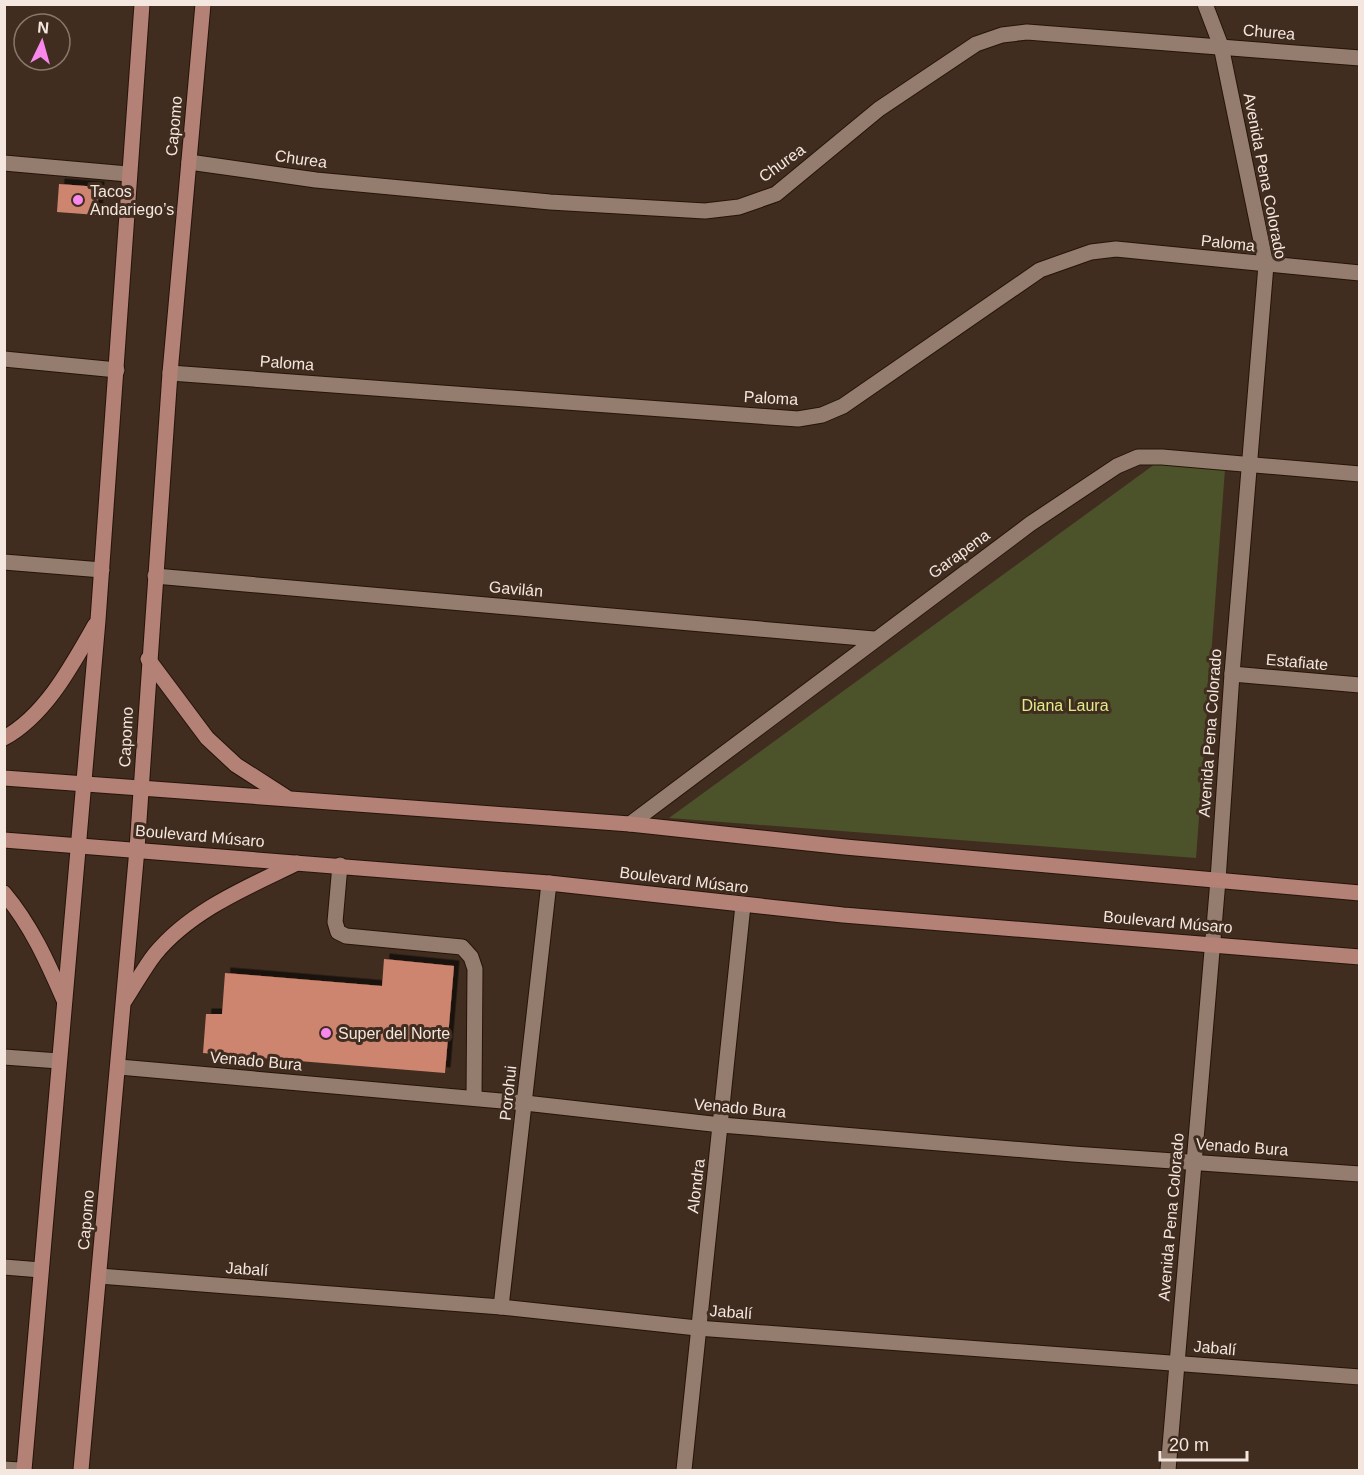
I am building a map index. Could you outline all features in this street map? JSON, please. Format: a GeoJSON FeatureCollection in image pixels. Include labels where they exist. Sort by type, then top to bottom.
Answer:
{"type":"FeatureCollection","features":[{"type":"Feature","properties":{"kind":"street"},"geometry":{"type":"LineString","coordinates":[[4,1469],[22,1470],[41,1270],[102,570],[117,370],[128,174],[142,4]]}},
{"type":"Feature","properties":{"kind":"street","name":"Capomo"},"geometry":{"type":"LineString","coordinates":[[81,1470],[119,1067],[137,849],[148,659],[170,373],[203,4]]}},
{"type":"Feature","properties":{"kind":"street","name":"Avenida Pena Colorado"},"geometry":{"type":"LineString","coordinates":[[1168,1470],[1213,944],[1232,674],[1266,265],[1221,46],[1205,4]]}},
{"type":"Feature","properties":{"kind":"street","name":"Churea"},"geometry":{"type":"LineString","coordinates":[[189,162],[316,180],[550,202],[705,211],[739,207],[776,194],[879,110],[976,44],[993,38],[1027,32],[1359,58]]}},
{"type":"Feature","properties":{"kind":"street"},"geometry":{"type":"LineString","coordinates":[[4,163],[128,174]]}},
{"type":"Feature","properties":{"kind":"street","name":"Paloma"},"geometry":{"type":"LineString","coordinates":[[170,373],[798,419],[822,415],[843,406],[1040,270],[1065,259],[1090,252],[1116,249],[1359,273]]}},
{"type":"Feature","properties":{"kind":"street"},"geometry":{"type":"LineString","coordinates":[[4,359],[117,370]]}},
{"type":"Feature","properties":{"kind":"street","name":"Garapena"},"geometry":{"type":"LineString","coordinates":[[630,824],[1030,524],[1117,466],[1138,457],[1359,474]]}},
{"type":"Feature","properties":{"kind":"street"},"geometry":{"type":"LineString","coordinates":[[4,562],[102,570]]}},
{"type":"Feature","properties":{"kind":"street","name":"Gavilán"},"geometry":{"type":"LineString","coordinates":[[155,576],[874,639]]}},
{"type":"Feature","properties":{"kind":"street"},"geometry":{"type":"LineString","coordinates":[[4,738],[28,720],[53,691],[70,668],[98,620]]}},
{"type":"Feature","properties":{"kind":"street"},"geometry":{"type":"LineString","coordinates":[[148,659],[207,738],[236,765],[288,799]]}},
{"type":"Feature","properties":{"kind":"street","name":"Estafiate"},"geometry":{"type":"LineString","coordinates":[[1232,674],[1359,685]]}},
{"type":"Feature","properties":{"kind":"street"},"geometry":{"type":"LineString","coordinates":[[4,778],[630,824],[844,847],[1359,893]]}},
{"type":"Feature","properties":{"kind":"street","name":"Boulevard Músaro"},"geometry":{"type":"LineString","coordinates":[[4,840],[549,883],[743,905],[1359,957]]}},
{"type":"Feature","properties":{"kind":"street"},"geometry":{"type":"LineString","coordinates":[[123,1002],[156,953],[184,927],[221,900],[298,863]]}},
{"type":"Feature","properties":{"kind":"street"},"geometry":{"type":"LineString","coordinates":[[340,865],[335,922],[338,932],[346,936],[462,947],[471,957],[475,969],[474,1098]]}},
{"type":"Feature","properties":{"kind":"street","name":"Porohui"},"geometry":{"type":"LineString","coordinates":[[501,1307],[549,883]]}},
{"type":"Feature","properties":{"kind":"street"},"geometry":{"type":"LineString","coordinates":[[4,893],[21,913],[39,942],[65,1002]]}},
{"type":"Feature","properties":{"kind":"street","name":"Alondra"},"geometry":{"type":"LineString","coordinates":[[684,1470],[697,1328],[721,1125],[743,905]]}},
{"type":"Feature","properties":{"kind":"street"},"geometry":{"type":"LineString","coordinates":[[4,1056],[60,1061]]}},
{"type":"Feature","properties":{"kind":"street","name":"Venado Bura"},"geometry":{"type":"LineString","coordinates":[[119,1067],[525,1102],[721,1125],[1359,1174]]}},
{"type":"Feature","properties":{"kind":"street"},"geometry":{"type":"LineString","coordinates":[[4,1266],[41,1270]]}},
{"type":"Feature","properties":{"kind":"street","name":"Jabalí"},"geometry":{"type":"LineString","coordinates":[[99,1276],[501,1307],[697,1328],[1359,1377]]}},
{"type":"Feature","properties":{"kind":"green space","name":"Diana Laura"},"geometry":{"type":"Polygon","coordinates":[[[1155,464],[1225,469],[1196,858],[669,818],[1155,464]]]}},
{"type":"Feature","properties":{"kind":"building","name":"Tacos Andariego’s"},"geometry":{"type":"Polygon","coordinates":[[[59,184],[99,187],[97,215],[57,212],[59,184]]]}},
{"type":"Feature","properties":{"kind":"building","name":"Super del Norte"},"geometry":{"type":"Polygon","coordinates":[[[384,959],[454,966],[445,1073],[203,1053],[206,1014],[222,1014],[225,973],[382,986],[384,959]]]}},
{"type":"Feature","properties":{"kind":"place","name":"Tacos Andariego’s"},"geometry":{"type":"Point","coordinates":[78,200]}},
{"type":"Feature","properties":{"kind":"place","name":"Super del Norte"},"geometry":{"type":"Point","coordinates":[326,1033]}}]}
